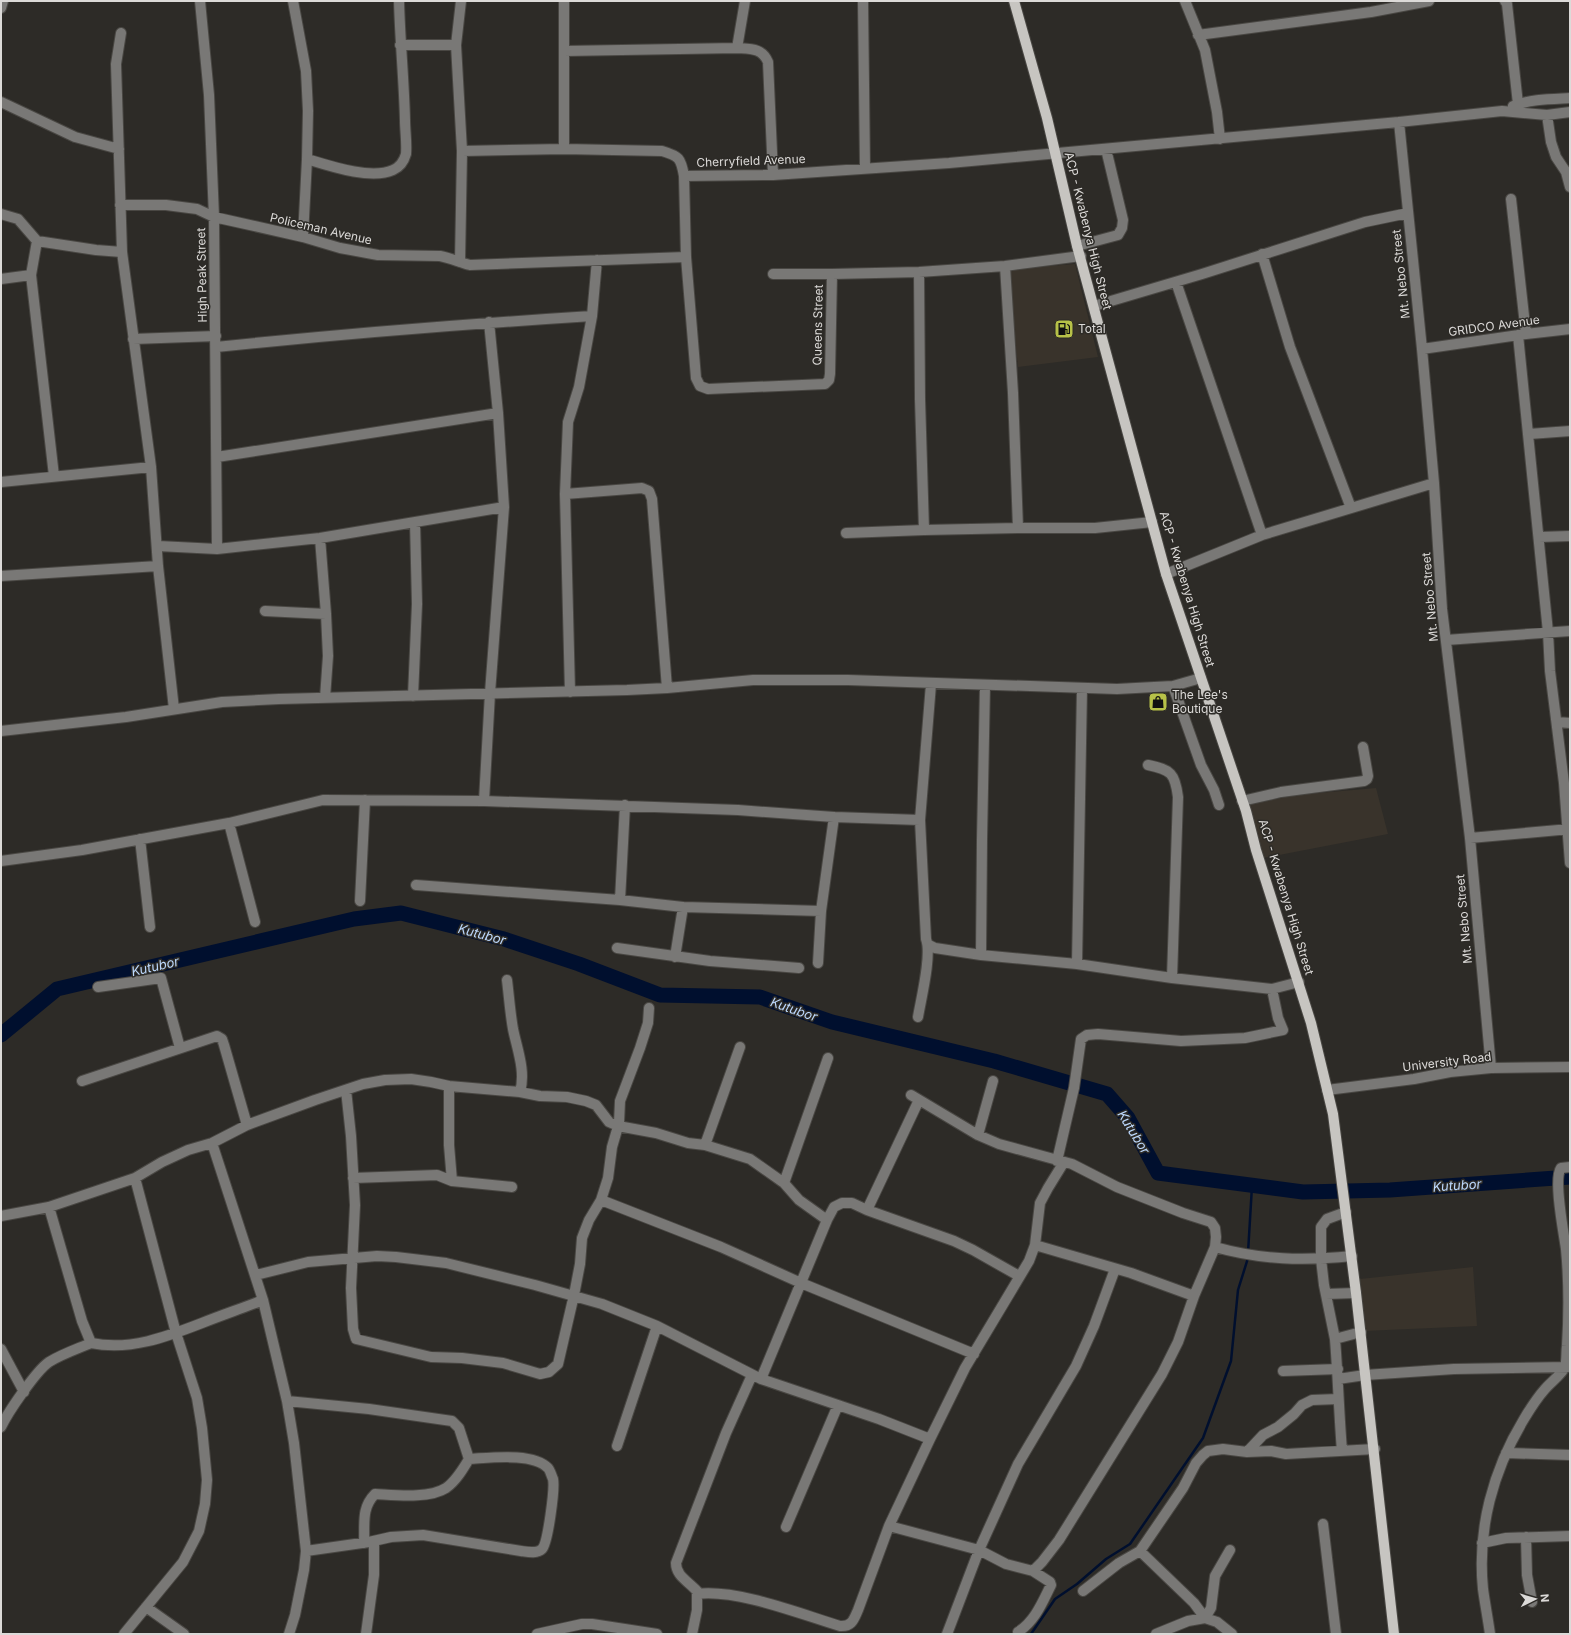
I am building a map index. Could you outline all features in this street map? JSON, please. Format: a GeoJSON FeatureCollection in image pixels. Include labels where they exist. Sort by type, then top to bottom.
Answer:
{"type":"FeatureCollection","features":[{"type":"Feature","properties":{"kind":"main road","name":"ACP - Kwabenya High Street"},"geometry":{"type":"LineString","coordinates":[[1014,1],[1056,154],[1077,246],[1081,256],[1166,574],[1242,801],[1256,850],[1299,982],[1311,1023],[1333,1114],[1361,1332],[1394,1634]]}},
{"type":"Feature","properties":{"kind":"street"},"geometry":{"type":"LineString","coordinates":[[1,8],[3,1]]}},
{"type":"Feature","properties":{"kind":"street","name":"High Peak Street"},"geometry":{"type":"LineString","coordinates":[[200,1],[209,95],[214,217],[217,549]]}},
{"type":"Feature","properties":{"kind":"street"},"geometry":{"type":"LineString","coordinates":[[293,1],[306,71],[308,111],[303,237]]}},
{"type":"Feature","properties":{"kind":"street"},"geometry":{"type":"LineString","coordinates":[[307,159],[340,169],[380,174],[394,170],[403,163],[406,153],[405,110],[400,45],[399,1]]}},
{"type":"Feature","properties":{"kind":"street"},"geometry":{"type":"LineString","coordinates":[[460,262],[462,151],[456,45],[462,1]]}},
{"type":"Feature","properties":{"kind":"street"},"geometry":{"type":"LineString","coordinates":[[564,1],[564,149]]}},
{"type":"Feature","properties":{"kind":"street"},"geometry":{"type":"LineString","coordinates":[[737,48],[744,1]]}},
{"type":"Feature","properties":{"kind":"street"},"geometry":{"type":"LineString","coordinates":[[863,1],[865,168]]}},
{"type":"Feature","properties":{"kind":"street"},"geometry":{"type":"LineString","coordinates":[[1185,1],[1205,50],[1217,112],[1220,139]]}},
{"type":"Feature","properties":{"kind":"street"},"geometry":{"type":"LineString","coordinates":[[1371,1],[1371,12]]}},
{"type":"Feature","properties":{"kind":"street"},"geometry":{"type":"LineString","coordinates":[[1198,36],[1371,12],[1429,1]]}},
{"type":"Feature","properties":{"kind":"street"},"geometry":{"type":"LineString","coordinates":[[1505,1],[1508,4],[1518,104]]}},
{"type":"Feature","properties":{"kind":"street"},"geometry":{"type":"LineString","coordinates":[[121,33],[116,64],[122,252],[151,467],[158,546],[158,566],[174,709]]}},
{"type":"Feature","properties":{"kind":"street"},"geometry":{"type":"LineString","coordinates":[[400,45],[456,45]]}},
{"type":"Feature","properties":{"kind":"street"},"geometry":{"type":"LineString","coordinates":[[564,50],[737,48],[758,50],[765,55],[768,62],[773,175]]}},
{"type":"Feature","properties":{"kind":"street"},"geometry":{"type":"LineString","coordinates":[[1502,111],[1518,104],[1570,98]]}},
{"type":"Feature","properties":{"kind":"street"},"geometry":{"type":"LineString","coordinates":[[1,102],[75,138],[119,150]]}},
{"type":"Feature","properties":{"kind":"street"},"geometry":{"type":"LineString","coordinates":[[1502,111],[1547,115],[1570,112]]}},
{"type":"Feature","properties":{"kind":"street","name":"Cherryfield Avenue"},"geometry":{"type":"LineString","coordinates":[[462,151],[564,149],[662,151],[675,155],[682,164],[684,176],[773,175],[1056,154],[1502,111]]}},
{"type":"Feature","properties":{"kind":"street"},"geometry":{"type":"LineString","coordinates":[[1547,115],[1551,142],[1556,157],[1566,172],[1570,187]]}},
{"type":"Feature","properties":{"kind":"street","name":"Mt. Nebo Street"},"geometry":{"type":"LineString","coordinates":[[1398,122],[1422,349],[1434,483],[1442,609],[1470,838],[1491,1068]]}},
{"type":"Feature","properties":{"kind":"street"},"geometry":{"type":"LineString","coordinates":[[1077,246],[1118,235],[1122,228],[1122,213],[1106,149]]}},
{"type":"Feature","properties":{"kind":"street","name":"Queens Street"},"geometry":{"type":"LineString","coordinates":[[684,176],[686,257],[696,378],[700,386],[708,389],[825,384],[829,380],[830,374],[832,274],[919,272],[1005,266],[1081,256]]}},
{"type":"Feature","properties":{"kind":"street"},"geometry":{"type":"LineString","coordinates":[[1511,200],[1529,434],[1548,632],[1550,671],[1569,829],[1570,863]]}},
{"type":"Feature","properties":{"kind":"street","name":"Policeman Avenue"},"geometry":{"type":"LineString","coordinates":[[120,205],[166,205],[197,209],[214,217],[303,237],[340,248],[378,255],[449,257],[460,262],[481,265],[686,257]]}},
{"type":"Feature","properties":{"kind":"street"},"geometry":{"type":"LineString","coordinates":[[1094,306],[1176,282],[1365,222],[1408,213]]}},
{"type":"Feature","properties":{"kind":"street"},"geometry":{"type":"LineString","coordinates":[[1,214],[18,220],[37,240],[96,250],[122,252]]}},
{"type":"Feature","properties":{"kind":"street"},"geometry":{"type":"LineString","coordinates":[[37,240],[32,275],[54,476]]}},
{"type":"Feature","properties":{"kind":"street"},"geometry":{"type":"LineString","coordinates":[[1262,254],[1290,347],[1351,508]]}},
{"type":"Feature","properties":{"kind":"street"},"geometry":{"type":"LineString","coordinates":[[570,692],[565,494],[568,422],[579,387],[592,316],[597,260]]}},
{"type":"Feature","properties":{"kind":"street"},"geometry":{"type":"LineString","coordinates":[[1005,266],[1013,393],[1018,528]]}},
{"type":"Feature","properties":{"kind":"street"},"geometry":{"type":"LineString","coordinates":[[919,272],[920,399],[924,530]]}},
{"type":"Feature","properties":{"kind":"street"},"geometry":{"type":"LineString","coordinates":[[773,274],[832,274]]}},
{"type":"Feature","properties":{"kind":"street"},"geometry":{"type":"LineString","coordinates":[[1,279],[32,275]]}},
{"type":"Feature","properties":{"kind":"street"},"geometry":{"type":"LineString","coordinates":[[1176,282],[1262,535]]}},
{"type":"Feature","properties":{"kind":"street"},"geometry":{"type":"LineString","coordinates":[[216,348],[330,335],[488,322],[592,316]]}},
{"type":"Feature","properties":{"kind":"street"},"geometry":{"type":"LineString","coordinates":[[484,800],[490,693],[504,507],[498,414],[488,322]]}},
{"type":"Feature","properties":{"kind":"street","name":"GRIDCO Avenue"},"geometry":{"type":"LineString","coordinates":[[1422,349],[1522,334],[1570,329]]}},
{"type":"Feature","properties":{"kind":"street"},"geometry":{"type":"LineString","coordinates":[[134,340],[216,336]]}},
{"type":"Feature","properties":{"kind":"street"},"geometry":{"type":"LineString","coordinates":[[217,457],[498,414]]}},
{"type":"Feature","properties":{"kind":"street"},"geometry":{"type":"LineString","coordinates":[[1529,434],[1570,431]]}},
{"type":"Feature","properties":{"kind":"street"},"geometry":{"type":"LineString","coordinates":[[1,482],[151,467]]}},
{"type":"Feature","properties":{"kind":"street"},"geometry":{"type":"LineString","coordinates":[[1166,574],[1262,535],[1434,483]]}},
{"type":"Feature","properties":{"kind":"street"},"geometry":{"type":"LineString","coordinates":[[565,494],[642,488],[649,491],[652,499],[667,688]]}},
{"type":"Feature","properties":{"kind":"street"},"geometry":{"type":"LineString","coordinates":[[158,546],[217,549],[320,538],[504,507]]}},
{"type":"Feature","properties":{"kind":"street"},"geometry":{"type":"LineString","coordinates":[[413,696],[417,604],[414,522]]}},
{"type":"Feature","properties":{"kind":"street"},"geometry":{"type":"LineString","coordinates":[[846,533],[1018,528],[1095,528],[1152,522]]}},
{"type":"Feature","properties":{"kind":"street"},"geometry":{"type":"LineString","coordinates":[[1539,537],[1570,536]]}},
{"type":"Feature","properties":{"kind":"street"},"geometry":{"type":"LineString","coordinates":[[320,538],[328,656],[325,698]]}},
{"type":"Feature","properties":{"kind":"street"},"geometry":{"type":"LineString","coordinates":[[1,576],[158,566]]}},
{"type":"Feature","properties":{"kind":"street"},"geometry":{"type":"LineString","coordinates":[[264,611],[326,614]]}},
{"type":"Feature","properties":{"kind":"street"},"geometry":{"type":"LineString","coordinates":[[1446,640],[1570,630]]}},
{"type":"Feature","properties":{"kind":"street"},"geometry":{"type":"LineString","coordinates":[[1,731],[126,717],[222,702],[279,699],[570,692],[667,688],[753,680],[848,680],[931,684],[1118,689],[1173,686],[1201,678]]}},
{"type":"Feature","properties":{"kind":"street"},"geometry":{"type":"LineString","coordinates":[[918,1017],[926,974],[928,945],[926,939],[920,820],[931,684]]}},
{"type":"Feature","properties":{"kind":"street"},"geometry":{"type":"LineString","coordinates":[[981,955],[985,685]]}},
{"type":"Feature","properties":{"kind":"street"},"geometry":{"type":"LineString","coordinates":[[1173,686],[1201,765],[1214,790],[1219,805]]}},
{"type":"Feature","properties":{"kind":"street"},"geometry":{"type":"LineString","coordinates":[[1077,964],[1082,688]]}},
{"type":"Feature","properties":{"kind":"street"},"geometry":{"type":"LineString","coordinates":[[1557,722],[1570,723]]}},
{"type":"Feature","properties":{"kind":"street"},"geometry":{"type":"LineString","coordinates":[[1242,801],[1281,792],[1364,782],[1368,776],[1363,747]]}},
{"type":"Feature","properties":{"kind":"street"},"geometry":{"type":"LineString","coordinates":[[1148,765],[1165,769],[1174,776],[1178,797],[1172,978]]}},
{"type":"Feature","properties":{"kind":"street"},"geometry":{"type":"LineString","coordinates":[[1,861],[82,850],[229,822],[323,800],[484,800],[553,804],[738,810],[834,817],[920,820]]}},
{"type":"Feature","properties":{"kind":"street"},"geometry":{"type":"LineString","coordinates":[[360,901],[365,800]]}},
{"type":"Feature","properties":{"kind":"street"},"geometry":{"type":"LineString","coordinates":[[620,900],[625,806]]}},
{"type":"Feature","properties":{"kind":"street"},"geometry":{"type":"LineString","coordinates":[[818,963],[821,911],[834,817]]}},
{"type":"Feature","properties":{"kind":"street"},"geometry":{"type":"LineString","coordinates":[[229,822],[255,922]]}},
{"type":"Feature","properties":{"kind":"street"},"geometry":{"type":"LineString","coordinates":[[1470,838],[1569,829]]}},
{"type":"Feature","properties":{"kind":"street"},"geometry":{"type":"LineString","coordinates":[[140,839],[150,927]]}},
{"type":"Feature","properties":{"kind":"street"},"geometry":{"type":"LineString","coordinates":[[416,885],[620,900],[683,907],[821,911]]}},
{"type":"Feature","properties":{"kind":"street"},"geometry":{"type":"LineString","coordinates":[[675,957],[683,907]]}},
{"type":"Feature","properties":{"kind":"street"},"geometry":{"type":"LineString","coordinates":[[928,945],[934,948],[981,955],[1077,964],[1172,978],[1272,989],[1299,982]]}},
{"type":"Feature","properties":{"kind":"street"},"geometry":{"type":"LineString","coordinates":[[617,948],[675,957],[799,968]]}},
{"type":"Feature","properties":{"kind":"street"},"geometry":{"type":"LineString","coordinates":[[98,987],[156,977],[161,978],[180,1048]]}},
{"type":"Feature","properties":{"kind":"street"},"geometry":{"type":"LineString","coordinates":[[507,980],[513,1027],[521,1068],[522,1084],[520,1092]]}},
{"type":"Feature","properties":{"kind":"street"},"geometry":{"type":"LineString","coordinates":[[697,1594],[707,1593],[733,1596],[772,1605],[840,1626],[848,1626],[852,1622],[858,1610],[889,1526],[930,1439],[965,1368],[1029,1261],[1035,1245],[1040,1204],[1061,1161],[1081,1039],[1087,1035],[1098,1034],[1180,1041],[1245,1038],[1283,1030],[1278,1018],[1272,989]]}},
{"type":"Feature","properties":{"kind":"street"},"geometry":{"type":"LineString","coordinates":[[346,1090],[354,1178],[355,1205],[351,1288],[353,1329],[356,1339],[431,1357],[462,1358],[503,1363],[540,1374],[549,1372],[558,1364],[580,1264],[582,1238],[589,1220],[601,1200],[608,1178],[612,1147],[618,1126],[622,1094],[640,1048],[648,1023],[650,1008]]}},
{"type":"Feature","properties":{"kind":"street"},"geometry":{"type":"LineString","coordinates":[[82,1081],[217,1036],[222,1039],[247,1125]]}},
{"type":"Feature","properties":{"kind":"street"},"geometry":{"type":"LineString","coordinates":[[706,1145],[740,1048]]}},
{"type":"Feature","properties":{"kind":"street"},"geometry":{"type":"LineString","coordinates":[[784,1183],[828,1058]]}},
{"type":"Feature","properties":{"kind":"street","name":"University Road"},"geometry":{"type":"LineString","coordinates":[[1327,1090],[1414,1079],[1450,1072],[1491,1068],[1570,1068]]}},
{"type":"Feature","properties":{"kind":"street"},"geometry":{"type":"LineString","coordinates":[[1,1216],[49,1207],[135,1178],[162,1162],[188,1150],[212,1143],[247,1125],[364,1084],[392,1080],[418,1080],[449,1086],[520,1092],[544,1097],[586,1101],[596,1105],[609,1122],[618,1126],[656,1133],[688,1143],[706,1145],[750,1159],[784,1183],[799,1200],[827,1220]]}},
{"type":"Feature","properties":{"kind":"street"},"geometry":{"type":"LineString","coordinates":[[978,1135],[993,1081]]}},
{"type":"Feature","properties":{"kind":"street"},"geometry":{"type":"LineString","coordinates":[[449,1086],[449,1145],[452,1180]]}},
{"type":"Feature","properties":{"kind":"street"},"geometry":{"type":"LineString","coordinates":[[867,1210],[915,1097],[978,1135],[999,1144],[1072,1164],[1116,1187],[1210,1222],[1215,1228],[1215,1247],[1194,1296],[1178,1342],[1162,1374],[1059,1540],[1033,1571]]}},
{"type":"Feature","properties":{"kind":"street"},"geometry":{"type":"LineString","coordinates":[[212,1143],[263,1300],[287,1401],[294,1443],[306,1551],[298,1600],[289,1634]]}},
{"type":"Feature","properties":{"kind":"street"},"geometry":{"type":"LineString","coordinates":[[1490,1634],[1483,1589],[1482,1543],[1487,1511],[1497,1474],[1512,1439],[1529,1411],[1545,1388],[1568,1367],[1568,1266],[1558,1176],[1561,1168],[1570,1167]]}},
{"type":"Feature","properties":{"kind":"street"},"geometry":{"type":"LineString","coordinates":[[354,1178],[437,1175],[452,1180],[512,1187]]}},
{"type":"Feature","properties":{"kind":"street"},"geometry":{"type":"LineString","coordinates":[[124,1634],[183,1562],[198,1531],[205,1504],[207,1480],[202,1428],[197,1398],[176,1333],[135,1178]]}},
{"type":"Feature","properties":{"kind":"street"},"geometry":{"type":"LineString","coordinates":[[601,1200],[722,1247],[801,1283],[974,1354]]}},
{"type":"Feature","properties":{"kind":"street"},"geometry":{"type":"LineString","coordinates":[[692,1634],[696,1610],[697,1591],[692,1585],[678,1575],[676,1563],[726,1433],[756,1377],[801,1283],[827,1220],[834,1207],[842,1203],[852,1203],[867,1210],[954,1241],[1019,1276]]}},
{"type":"Feature","properties":{"kind":"street"},"geometry":{"type":"LineString","coordinates":[[49,1207],[82,1321],[91,1343]]}},
{"type":"Feature","properties":{"kind":"street"},"geometry":{"type":"LineString","coordinates":[[1342,1451],[1335,1339],[1324,1285],[1321,1259],[1321,1227],[1327,1219],[1346,1212]]}},
{"type":"Feature","properties":{"kind":"street"},"geometry":{"type":"LineString","coordinates":[[1035,1245],[1131,1273],[1194,1296]]}},
{"type":"Feature","properties":{"kind":"street"},"geometry":{"type":"LineString","coordinates":[[1215,1247],[1240,1254],[1290,1259],[1321,1259],[1352,1256]]}},
{"type":"Feature","properties":{"kind":"street"},"geometry":{"type":"LineString","coordinates":[[256,1275],[308,1262],[377,1256],[446,1263],[574,1295],[602,1304],[657,1326],[756,1377],[879,1419],[930,1439]]}},
{"type":"Feature","properties":{"kind":"street"},"geometry":{"type":"LineString","coordinates":[[947,1634],[979,1550],[1018,1464],[1076,1366],[1094,1326],[1115,1269]]}},
{"type":"Feature","properties":{"kind":"street"},"geometry":{"type":"LineString","coordinates":[[1326,1294],[1356,1293]]}},
{"type":"Feature","properties":{"kind":"street"},"geometry":{"type":"LineString","coordinates":[[1,1427],[5,1418],[24,1392],[48,1363],[65,1353],[91,1343],[105,1346],[126,1345],[155,1340],[263,1300]]}},
{"type":"Feature","properties":{"kind":"street"},"geometry":{"type":"LineString","coordinates":[[616,1446],[657,1326]]}},
{"type":"Feature","properties":{"kind":"street"},"geometry":{"type":"LineString","coordinates":[[1335,1339],[1361,1332]]}},
{"type":"Feature","properties":{"kind":"street"},"geometry":{"type":"LineString","coordinates":[[1,1349],[24,1392]]}},
{"type":"Feature","properties":{"kind":"street"},"geometry":{"type":"LineString","coordinates":[[1283,1371],[1365,1375],[1454,1369],[1568,1367]]}},
{"type":"Feature","properties":{"kind":"street"},"geometry":{"type":"LineString","coordinates":[[1247,1452],[1263,1435],[1278,1427],[1294,1414],[1302,1405],[1312,1400],[1338,1399]]}},
{"type":"Feature","properties":{"kind":"street"},"geometry":{"type":"LineString","coordinates":[[287,1401],[370,1409],[452,1421],[459,1428],[469,1459],[460,1475],[446,1488],[434,1494],[375,1494],[368,1501],[365,1510],[374,1575],[366,1634]]}},
{"type":"Feature","properties":{"kind":"street"},"geometry":{"type":"LineString","coordinates":[[786,1527],[838,1405]]}},
{"type":"Feature","properties":{"kind":"street"},"geometry":{"type":"LineString","coordinates":[[1083,1591],[1119,1563],[1140,1551],[1183,1488],[1196,1463],[1202,1455],[1208,1451],[1271,1451],[1286,1454],[1374,1449]]}},
{"type":"Feature","properties":{"kind":"street"},"geometry":{"type":"LineString","coordinates":[[1506,1453],[1570,1455]]}},
{"type":"Feature","properties":{"kind":"street"},"geometry":{"type":"LineString","coordinates":[[306,1551],[369,1542],[391,1537],[423,1535],[521,1551],[537,1552],[543,1549],[550,1521],[553,1480],[548,1468],[526,1459],[508,1457],[469,1459]]}},
{"type":"Feature","properties":{"kind":"street"},"geometry":{"type":"LineString","coordinates":[[1323,1524],[1336,1634]]}},
{"type":"Feature","properties":{"kind":"street"},"geometry":{"type":"LineString","coordinates":[[889,1526],[979,1550],[1006,1564],[1033,1571],[1050,1582],[1051,1586],[1028,1626],[1018,1632]]}},
{"type":"Feature","properties":{"kind":"street"},"geometry":{"type":"LineString","coordinates":[[1482,1543],[1526,1537],[1570,1536]]}},
{"type":"Feature","properties":{"kind":"street"},"geometry":{"type":"LineString","coordinates":[[1526,1537],[1527,1575],[1532,1602]]}},
{"type":"Feature","properties":{"kind":"street"},"geometry":{"type":"LineString","coordinates":[[1205,1618],[1212,1608],[1212,1594],[1215,1576],[1230,1550]]}},
{"type":"Feature","properties":{"kind":"street"},"geometry":{"type":"LineString","coordinates":[[1140,1551],[1194,1603],[1205,1618]]}},
{"type":"Feature","properties":{"kind":"street"},"geometry":{"type":"LineString","coordinates":[[146,1607],[184,1634]]}},
{"type":"Feature","properties":{"kind":"street"},"geometry":{"type":"LineString","coordinates":[[1156,1634],[1188,1621],[1205,1618],[1217,1622],[1232,1634]]}},
{"type":"Feature","properties":{"kind":"street"},"geometry":{"type":"LineString","coordinates":[[537,1634],[582,1624],[592,1624],[657,1634]]}},
{"type":"Feature","properties":{"kind":"shaded area"},"geometry":{"type":"Polygon","coordinates":[[[1075,264],[1098,357],[1018,367],[1008,269],[1075,264]]]}},
{"type":"Feature","properties":{"kind":"shaded area"},"geometry":{"type":"Polygon","coordinates":[[[1376,788],[1388,834],[1263,858],[1247,805],[1296,795],[1376,788]]]}},
{"type":"Feature","properties":{"kind":"shaded area"},"geometry":{"type":"Polygon","coordinates":[[[1473,1267],[1477,1326],[1364,1331],[1360,1279],[1473,1267]]]}},
{"type":"Feature","properties":{"kind":"waterway","name":"Kutubor"},"geometry":{"type":"LineString","coordinates":[[1,1035],[57,989],[354,919],[401,913],[504,939],[579,964],[660,995],[760,997],[832,1022],[994,1061],[1107,1094],[1128,1118],[1158,1173],[1303,1192],[1390,1190],[1570,1177]]}},
{"type":"Feature","properties":{"kind":"waterway"},"geometry":{"type":"LineString","coordinates":[[1248,1253],[1252,1186]]}},
{"type":"Feature","properties":{"kind":"waterway"},"geometry":{"type":"LineString","coordinates":[[1031,1634],[1055,1599],[1077,1584],[1106,1559],[1130,1544],[1203,1438],[1231,1361],[1238,1290],[1248,1258]]}},
{"type":"Feature","properties":{"kind":"place","name":"Total"},"geometry":{"type":"Point","coordinates":[1064,329]}},
{"type":"Feature","properties":{"kind":"place","name":"The Lee's Boutique"},"geometry":{"type":"Point","coordinates":[1158,702]}}]}
